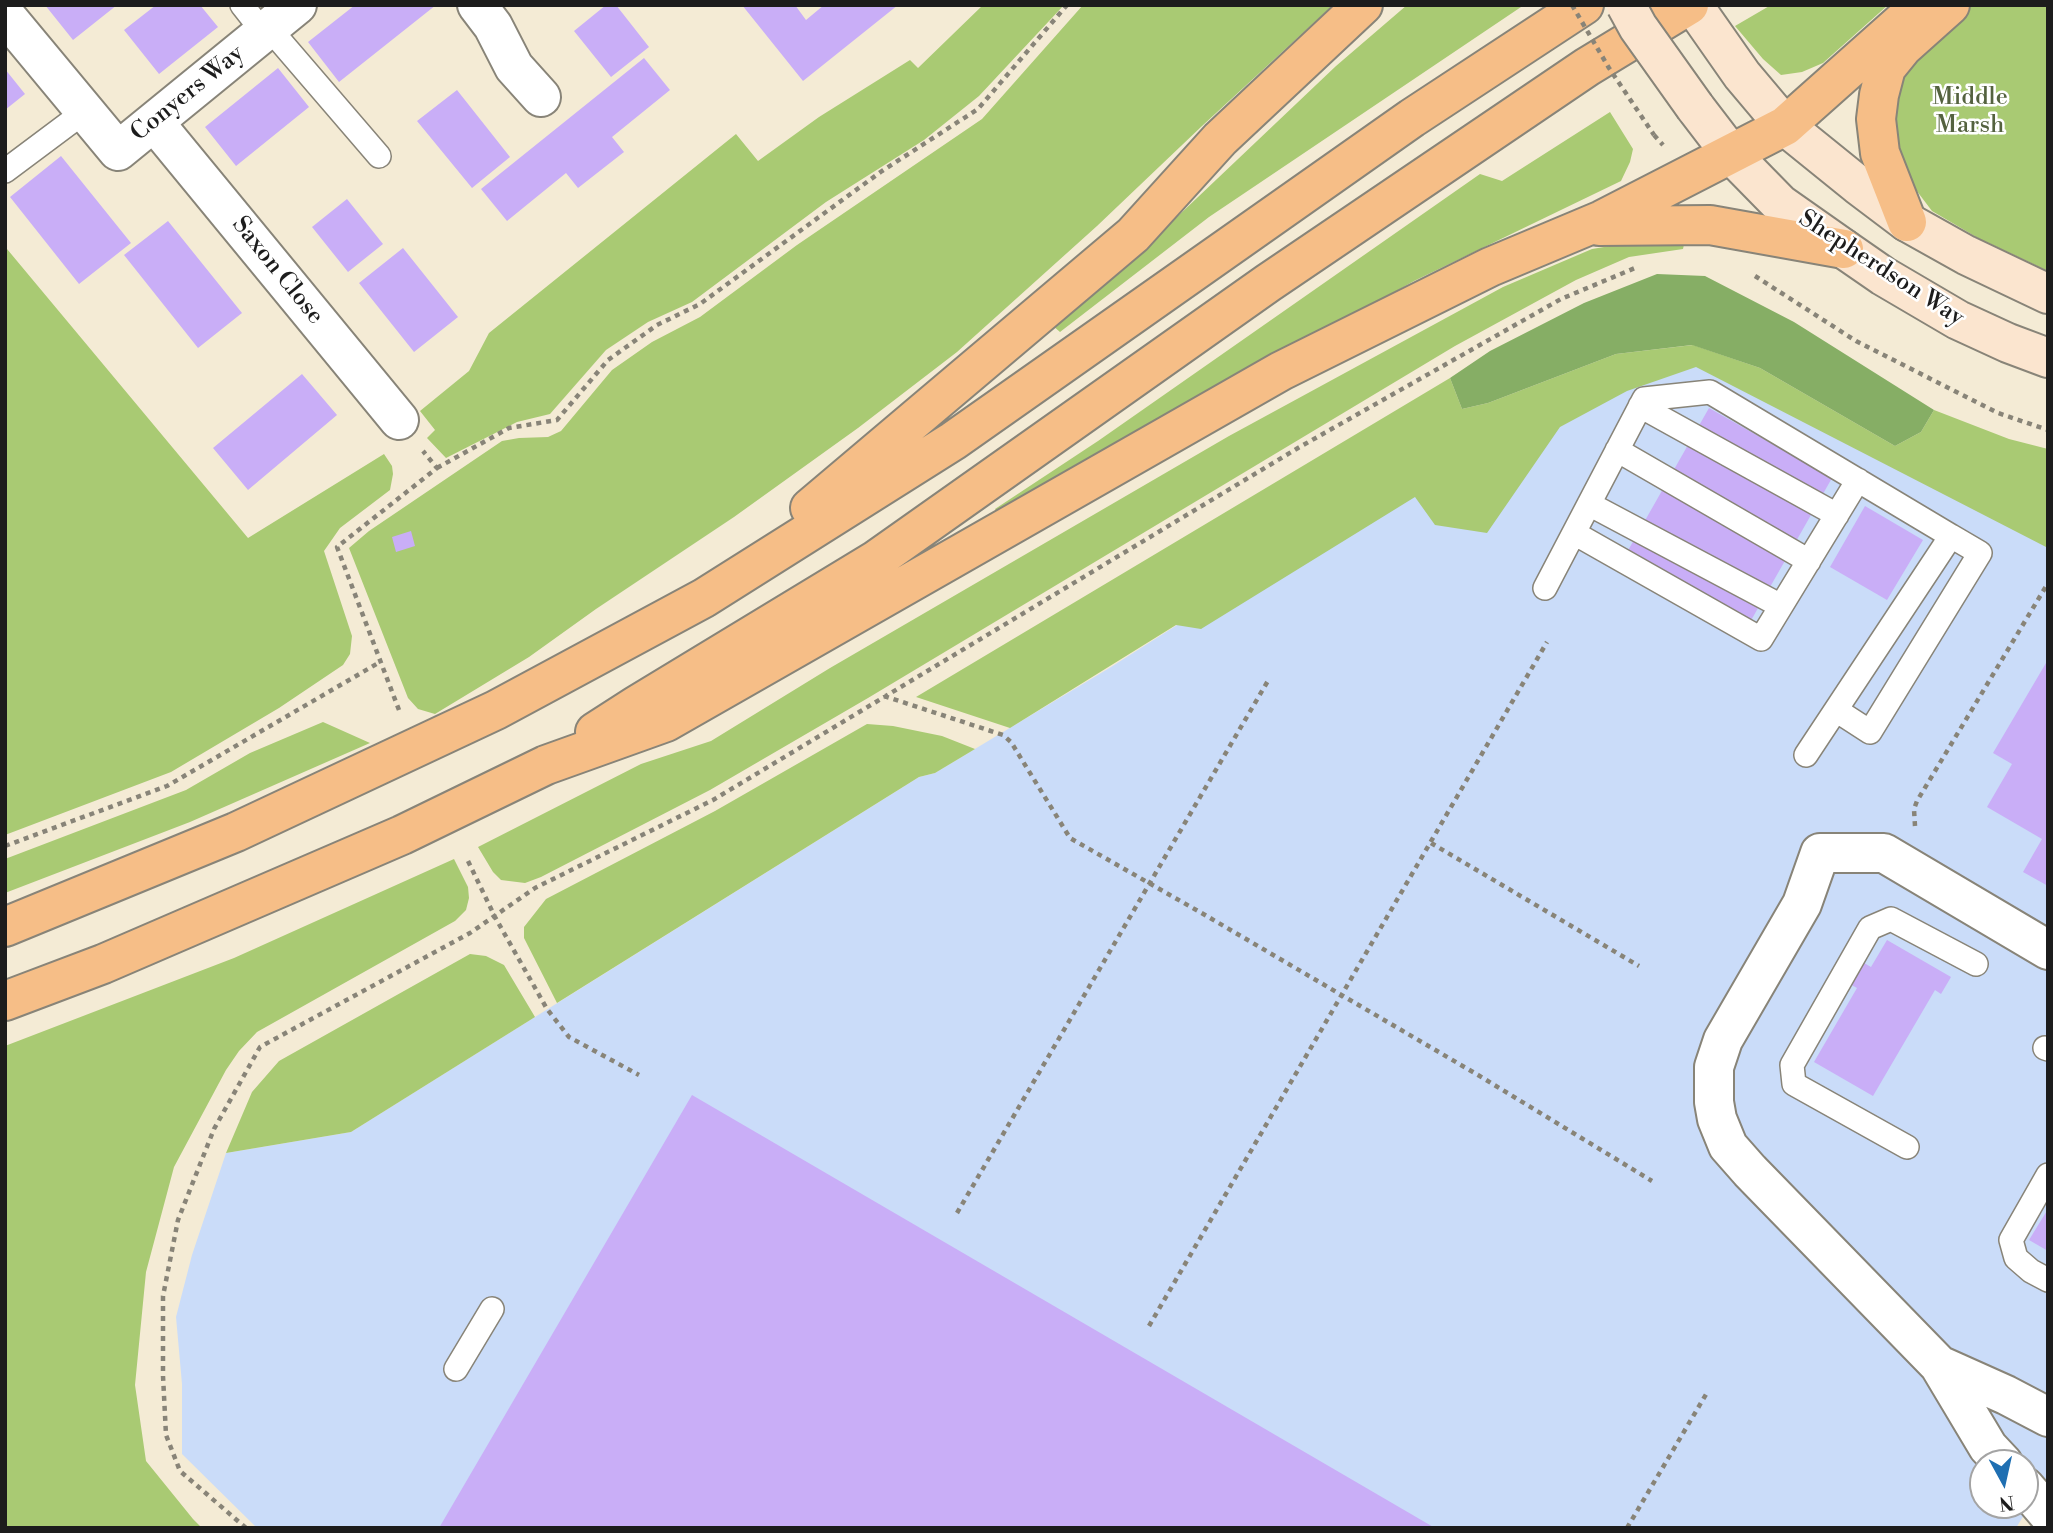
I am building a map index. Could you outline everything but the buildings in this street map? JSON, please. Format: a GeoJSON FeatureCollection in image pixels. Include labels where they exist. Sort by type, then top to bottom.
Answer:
{"type":"FeatureCollection","features":[{"type":"Feature","properties":{"kind":"highway"},"geometry":{"type":"LineString","coordinates":[[704,598],[1133,235],[1220,139],[1363,5]]}},
{"type":"Feature","properties":{"kind":"highway"},"geometry":{"type":"LineString","coordinates":[[5,927],[236,832],[484,716],[704,598],[953,441],[1412,118],[1584,5]]}},
{"type":"Feature","properties":{"kind":"highway"},"geometry":{"type":"LineString","coordinates":[[546,765],[636,705],[876,560],[1268,282],[1587,67],[1691,5]]}},
{"type":"Feature","properties":{"kind":"highway"},"geometry":{"type":"LineString","coordinates":[[5,1001],[103,964],[402,835],[546,765],[666,722],[1281,371],[1490,267],[1587,226],[1785,125],[1921,5]]}},
{"type":"Feature","properties":{"kind":"highway"},"geometry":{"type":"LineString","coordinates":[[1907,222],[1880,153],[1876,119],[1879,95],[1886,68],[1903,47],[1950,5]]}},
{"type":"Feature","properties":{"kind":"highway"},"geometry":{"type":"LineString","coordinates":[[1587,226],[1710,225],[1844,249]]}},
{"type":"Feature","properties":{"kind":"street"},"geometry":{"type":"LineString","coordinates":[[477,5],[493,26],[514,67],[541,97]]}},
{"type":"Feature","properties":{"kind":"street","name":"Shepherdson Way"},"geometry":{"type":"LineString","coordinates":[[1626,5],[1638,27],[1731,154],[1780,204],[1883,276],[1958,320],[2048,358]]}},
{"type":"Feature","properties":{"kind":"street"},"geometry":{"type":"LineString","coordinates":[[1691,5],[1742,75],[1785,125],[1907,222],[1966,255],[2048,294]]}},
{"type":"Feature","properties":{"kind":"street","name":"Conyers Way"},"geometry":{"type":"LineString","coordinates":[[5,15],[118,151],[154,122],[268,18]]}},
{"type":"Feature","properties":{"kind":"street","name":"Saxon Close"},"geometry":{"type":"LineString","coordinates":[[154,122],[399,420]]}},
{"type":"Feature","properties":{"kind":"street"},"geometry":{"type":"LineString","coordinates":[[1990,1449],[1940,1365],[1728,1146],[1717,1119],[1714,1067],[1723,1040],[1802,904],[1820,853],[1884,853],[2048,950]]}},
{"type":"Feature","properties":{"kind":"street"},"geometry":{"type":"LineString","coordinates":[[1940,1365],[2048,1417]]}},
{"type":"Feature","properties":{"kind":"lane"},"geometry":{"type":"LineString","coordinates":[[268,18],[379,156]]}},
{"type":"Feature","properties":{"kind":"lane"},"geometry":{"type":"LineString","coordinates":[[5,172],[84,111]]}},
{"type":"Feature","properties":{"kind":"lane"},"geometry":{"type":"LineString","coordinates":[[1545,588],[1644,399],[1710,392],[1980,553],[1870,732],[1836,710]]}},
{"type":"Feature","properties":{"kind":"lane"},"geometry":{"type":"LineString","coordinates":[[1640,406],[1837,515]]}},
{"type":"Feature","properties":{"kind":"lane"},"geometry":{"type":"LineString","coordinates":[[1617,450],[1809,561]]}},
{"type":"Feature","properties":{"kind":"lane"},"geometry":{"type":"LineString","coordinates":[[1574,533],[1761,639],[1858,480]]}},
{"type":"Feature","properties":{"kind":"lane"},"geometry":{"type":"LineString","coordinates":[[1589,504],[1781,606]]}},
{"type":"Feature","properties":{"kind":"lane"},"geometry":{"type":"LineString","coordinates":[[1806,755],[1951,536]]}},
{"type":"Feature","properties":{"kind":"lane"},"geometry":{"type":"LineString","coordinates":[[1907,1147],[1794,1084],[1792,1065],[1870,928],[1891,919],[1976,964]]}},
{"type":"Feature","properties":{"kind":"lane"},"geometry":{"type":"LineString","coordinates":[[2048,1175],[2011,1240],[2016,1258],[2031,1271],[2048,1280]]}},
{"type":"Feature","properties":{"kind":"lane"},"geometry":{"type":"LineString","coordinates":[[456,1368],[492,1309]]}},
{"type":"Feature","properties":{"kind":"path"},"geometry":{"type":"LineString","coordinates":[[399,710],[337,547],[437,468],[509,428],[557,420],[608,360],[657,325],[700,304],[882,171],[978,109],[1067,5]]}},
{"type":"Feature","properties":{"kind":"path"},"geometry":{"type":"LineString","coordinates":[[1572,5],[1609,68],[1654,135]]}},
{"type":"Feature","properties":{"kind":"path"},"geometry":{"type":"LineString","coordinates":[[246,1528],[180,1471],[166,1435],[163,1296],[178,1220],[214,1129],[260,1047],[470,933],[535,888],[713,800],[1310,441],[1561,299],[1642,265]]}},
{"type":"Feature","properties":{"kind":"path"},"geometry":{"type":"LineString","coordinates":[[1745,273],[1757,276],[1856,341],[1998,413],[2048,430]]}},
{"type":"Feature","properties":{"kind":"path"},"geometry":{"type":"LineString","coordinates":[[399,420],[437,468]]}},
{"type":"Feature","properties":{"kind":"path"},"geometry":{"type":"LineString","coordinates":[[1909,867],[1925,838],[1915,825],[1914,809],[1917,801],[2048,583]]}},
{"type":"Feature","properties":{"kind":"path"},"geometry":{"type":"LineString","coordinates":[[1149,1326],[1548,642]]}},
{"type":"Feature","properties":{"kind":"path"},"geometry":{"type":"LineString","coordinates":[[5,846],[167,786],[380,663]]}},
{"type":"Feature","properties":{"kind":"path"},"geometry":{"type":"LineString","coordinates":[[957,1213],[1269,680]]}},
{"type":"Feature","properties":{"kind":"path"},"geometry":{"type":"LineString","coordinates":[[884,696],[1003,735],[1011,742],[1070,838],[1478,1075],[1652,1181]]}},
{"type":"Feature","properties":{"kind":"path"},"geometry":{"type":"LineString","coordinates":[[1431,843],[1639,966]]}},
{"type":"Feature","properties":{"kind":"path"},"geometry":{"type":"LineString","coordinates":[[468,861],[495,917],[547,1009],[569,1037],[639,1075]]}},
{"type":"Feature","properties":{"kind":"path"},"geometry":{"type":"LineString","coordinates":[[1627,1528],[1708,1391]]}},
{"type":"Feature","properties":{"kind":"shaded area"},"geometry":{"type":"Polygon","coordinates":[[[1681,351],[1978,483],[2048,511],[2048,1476],[2039,1491],[2039,1449],[1969,1449],[1969,1519],[2022,1519],[2016,1528],[257,1528],[182,1454],[182,1384],[176,1317],[192,1255],[226,1153],[351,1132],[919,777],[935,773],[1111,667],[1553,386],[1681,351]]]}},
{"type":"Feature","properties":{"kind":"green space"},"geometry":{"type":"Polygon","coordinates":[[[983,5],[1064,5],[979,96],[924,140],[826,202],[692,302],[648,322],[606,350],[550,414],[517,422],[446,458],[427,438],[435,430],[420,411],[469,371],[489,333],[736,134],[758,161],[819,117],[910,60],[918,68],[983,5]]]}},
{"type":"Feature","properties":{"kind":"green space"},"geometry":{"type":"Polygon","coordinates":[[[1083,5],[1333,5],[1097,226],[957,352],[858,428],[734,517],[529,657],[435,714],[418,709],[408,698],[349,548],[369,531],[502,441],[548,437],[561,431],[612,370],[652,342],[700,317],[797,245],[982,119],[1083,5]]]}},
{"type":"Feature","properties":{"kind":"green space"},"geometry":{"type":"Polygon","coordinates":[[[1407,5],[1524,5],[1209,217],[1060,332],[1052,325],[1158,235],[1336,66],[1407,5]]]}},
{"type":"Feature","properties":{"kind":"green space"},"geometry":{"type":"Polygon","coordinates":[[[1771,5],[1888,5],[1823,63],[1802,72],[1781,75],[1763,59],[1735,26],[1771,5]]]}},
{"type":"Feature","properties":{"kind":"green space","name":"Middle Marsh"},"geometry":{"type":"Polygon","coordinates":[[[1966,5],[2048,5],[2048,271],[1978,238],[1932,211],[1910,182],[1895,152],[1894,94],[1905,61],[1966,5]]]}},
{"type":"Feature","properties":{"kind":"green space"},"geometry":{"type":"Polygon","coordinates":[[[1610,112],[1633,149],[1621,181],[1414,281],[998,515],[995,509],[1098,441],[1480,174],[1502,181],[1610,112]]]}},
{"type":"Feature","properties":{"kind":"green space"},"geometry":{"type":"Polygon","coordinates":[[[1685,240],[1683,249],[1629,257],[1576,280],[1455,346],[710,790],[541,877],[525,883],[501,880],[478,847],[641,764],[711,741],[830,668],[1229,436],[1503,287],[1592,249],[1640,241],[1685,240]]]}},
{"type":"Feature","properties":{"kind":"green space"},"geometry":{"type":"Polygon","coordinates":[[[7,249],[248,538],[384,454],[392,466],[393,474],[390,490],[340,528],[324,551],[352,636],[350,654],[343,665],[279,708],[171,772],[5,835],[5,250],[7,249]]]}},
{"type":"Feature","properties":{"kind":"green space"},"geometry":{"type":"Polygon","coordinates":[[[1657,274],[1705,276],[1794,322],[1934,410],[1921,432],[1895,446],[1760,368],[1692,345],[1616,354],[1488,403],[1462,409],[1450,378],[1490,351],[1584,303],[1657,274]]]}},
{"type":"Feature","properties":{"kind":"green space"},"geometry":{"type":"Polygon","coordinates":[[[1693,345],[1760,368],[1895,446],[1921,432],[1934,410],[2009,439],[2048,449],[2048,548],[1696,367],[1627,391],[1560,427],[1487,533],[1435,525],[1415,497],[1201,629],[1176,625],[1010,728],[916,697],[1450,378],[1462,409],[1488,403],[1616,354],[1693,345]]]}},
{"type":"Feature","properties":{"kind":"green space"},"geometry":{"type":"Polygon","coordinates":[[[323,722],[370,743],[190,822],[5,893],[5,859],[186,790],[250,753],[323,722]]]}},
{"type":"Feature","properties":{"kind":"green space"},"geometry":{"type":"Polygon","coordinates":[[[867,724],[893,726],[942,736],[975,749],[935,773],[919,777],[557,1003],[524,938],[524,927],[546,899],[715,811],[867,724]]]}},
{"type":"Feature","properties":{"kind":"green space"},"geometry":{"type":"Polygon","coordinates":[[[454,859],[468,887],[466,910],[455,921],[257,1032],[226,1070],[174,1167],[146,1272],[135,1385],[146,1461],[202,1528],[5,1528],[5,1046],[234,958],[454,859]]]}},
{"type":"Feature","properties":{"kind":"green space"},"geometry":{"type":"Polygon","coordinates":[[[470,954],[486,956],[504,965],[535,1017],[351,1132],[226,1153],[252,1092],[279,1061],[470,954]]]}}]}
